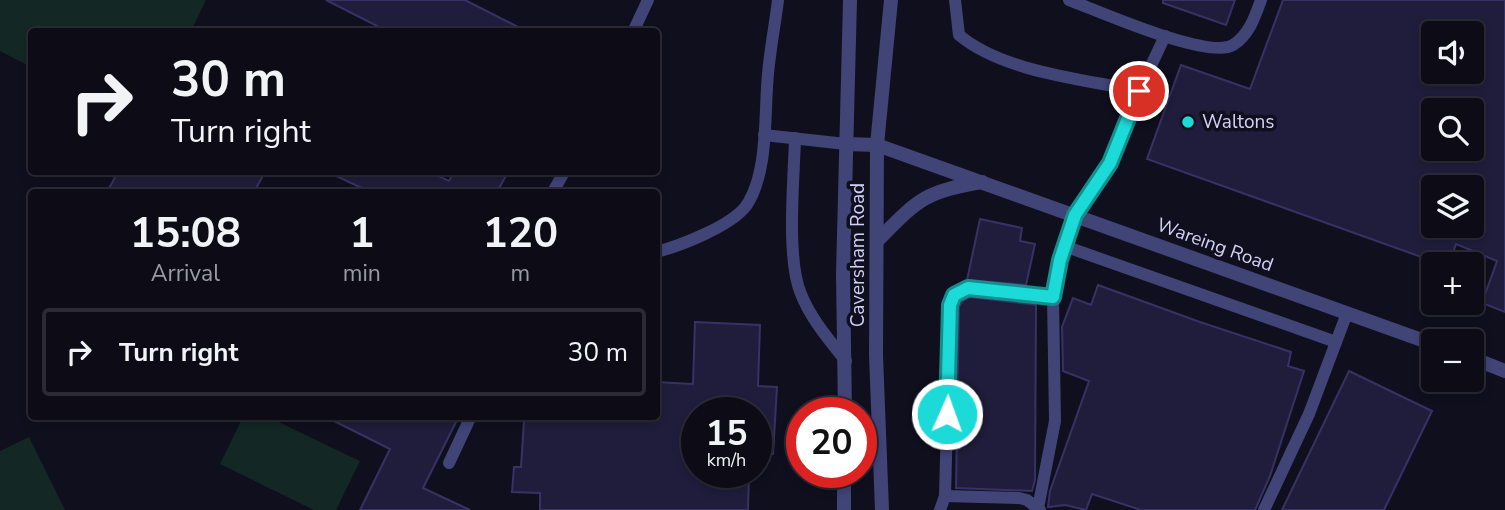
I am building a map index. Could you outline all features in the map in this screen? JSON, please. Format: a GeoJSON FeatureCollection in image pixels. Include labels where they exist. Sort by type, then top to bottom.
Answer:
{"type":"FeatureCollection","features":[{"type":"Feature","properties":{"kind":"street","name":"Caversham Road"},"geometry":{"type":"LineString","coordinates":[[845,397],[844,274],[850,0]]}},
{"type":"Feature","properties":{"kind":"street","name":"Caversham Road"},"geometry":{"type":"LineString","coordinates":[[882,510],[876,355],[877,145],[891,0]]}},
{"type":"Feature","properties":{"kind":"street","name":"Wareing Road"},"geometry":{"type":"LineString","coordinates":[[846,144],[877,145],[1421,340]]}},
{"type":"Feature","properties":{"kind":"street"},"geometry":{"type":"LineString","coordinates":[[877,242],[912,206],[930,194],[983,182]]}},
{"type":"Feature","properties":{"kind":"street"},"geometry":{"type":"LineString","coordinates":[[1484,362],[1505,370]]}},
{"type":"Feature","properties":{"kind":"street"},"geometry":{"type":"LineString","coordinates":[[844,488],[844,510]]}},
{"type":"Feature","properties":{"kind":"lane"},"geometry":{"type":"LineString","coordinates":[[635,28],[648,0]]}},
{"type":"Feature","properties":{"kind":"lane"},"geometry":{"type":"LineString","coordinates":[[660,251],[675,247],[722,225],[746,206],[758,178],[778,0]]}},
{"type":"Feature","properties":{"kind":"lane"},"geometry":{"type":"LineString","coordinates":[[954,0],[959,35],[989,55],[1034,69],[1139,91]]}},
{"type":"Feature","properties":{"kind":"lane"},"geometry":{"type":"LineString","coordinates":[[1069,0],[1165,36],[1215,50],[1231,46],[1244,36],[1261,0]]}},
{"type":"Feature","properties":{"kind":"lane"},"geometry":{"type":"LineString","coordinates":[[945,496],[1018,498],[1027,500],[1039,509],[1055,421],[1053,297],[1064,246],[1075,215],[1110,163],[1165,36]]}},
{"type":"Feature","properties":{"kind":"lane"},"geometry":{"type":"LineString","coordinates":[[764,135],[846,144]]}},
{"type":"Feature","properties":{"kind":"lane"},"geometry":{"type":"LineString","coordinates":[[795,138],[793,267],[800,293],[813,318],[846,362]]}},
{"type":"Feature","properties":{"kind":"lane"},"geometry":{"type":"LineString","coordinates":[[1064,246],[1336,342]]}},
{"type":"Feature","properties":{"kind":"lane"},"geometry":{"type":"LineString","coordinates":[[940,510],[945,496],[950,305],[954,295],[968,288],[1053,297]]}},
{"type":"Feature","properties":{"kind":"lane"},"geometry":{"type":"LineString","coordinates":[[1264,510],[1309,414],[1347,313]]}},
{"type":"Feature","properties":{"kind":"lane"},"geometry":{"type":"LineString","coordinates":[[449,463],[469,420]]}},
{"type":"Feature","properties":{"kind":"green space"},"geometry":{"type":"Polygon","coordinates":[[[0,0],[206,0],[192,28],[28,28],[28,65],[0,51],[0,0]]]}},
{"type":"Feature","properties":{"kind":"green space"},"geometry":{"type":"Polygon","coordinates":[[[242,420],[274,420],[360,461],[336,510],[314,510],[220,464],[242,420]]]}},
{"type":"Feature","properties":{"kind":"green space"},"geometry":{"type":"Polygon","coordinates":[[[29,437],[65,510],[0,510],[0,451],[29,437]]]}},
{"type":"Feature","properties":{"kind":"building"},"geometry":{"type":"Polygon","coordinates":[[[326,0],[465,0],[520,28],[381,28],[326,0]]]}},
{"type":"Feature","properties":{"kind":"building"},"geometry":{"type":"Polygon","coordinates":[[[1163,0],[1235,0],[1226,25],[1163,3],[1163,0]]]}},
{"type":"Feature","properties":{"kind":"building"},"geometry":{"type":"Polygon","coordinates":[[[1283,0],[1505,0],[1505,312],[1484,304],[1497,261],[1484,256],[1484,252],[1475,252],[1456,244],[1453,252],[1421,252],[1421,257],[1147,159],[1181,65],[1250,89],[1283,0]]]}},
{"type":"Feature","properties":{"kind":"building"},"geometry":{"type":"Polygon","coordinates":[[[116,175],[263,175],[256,189],[109,189],[116,175]]]}},
{"type":"Feature","properties":{"kind":"building"},"geometry":{"type":"Polygon","coordinates":[[[334,175],[436,175],[449,181],[452,175],[506,175],[499,189],[364,189],[334,175]]]}},
{"type":"Feature","properties":{"kind":"building"},"geometry":{"type":"Polygon","coordinates":[[[980,219],[1022,228],[1020,241],[1035,244],[1026,285],[967,280],[980,219]]]}},
{"type":"Feature","properties":{"kind":"building"},"geometry":{"type":"Polygon","coordinates":[[[1098,285],[1291,352],[1288,366],[1304,371],[1270,476],[1255,510],[1141,510],[1092,494],[1086,510],[1065,505],[1048,507],[1050,491],[1089,381],[1063,371],[1062,327],[1073,298],[1091,305],[1098,285]]]}},
{"type":"Feature","properties":{"kind":"building"},"geometry":{"type":"Polygon","coordinates":[[[970,297],[1036,305],[1035,480],[1032,491],[956,488],[959,307],[970,297]]]}},
{"type":"Feature","properties":{"kind":"building"},"geometry":{"type":"Polygon","coordinates":[[[695,322],[760,325],[758,386],[777,387],[773,454],[772,397],[681,397],[681,488],[749,488],[748,510],[540,510],[540,493],[512,492],[514,467],[521,467],[524,421],[660,420],[660,382],[693,384],[695,322]]]}},
{"type":"Feature","properties":{"kind":"building"},"geometry":{"type":"Polygon","coordinates":[[[1349,371],[1432,411],[1384,510],[1282,510],[1349,371]]]}},
{"type":"Feature","properties":{"kind":"building"},"geometry":{"type":"Polygon","coordinates":[[[332,420],[457,420],[423,488],[470,510],[360,510],[390,449],[332,420]]]}},
{"type":"Feature","properties":{"kind":"place","name":"Waltons"},"geometry":{"type":"Point","coordinates":[1188,122]}},
{"type":"Feature","properties":{"kind":"route"},"geometry":{"type":"LineString","coordinates":[[947,414],[950,305],[954,295],[968,288],[1053,297],[1060,260],[1075,215],[1110,163],[1139,91]]}}]}
